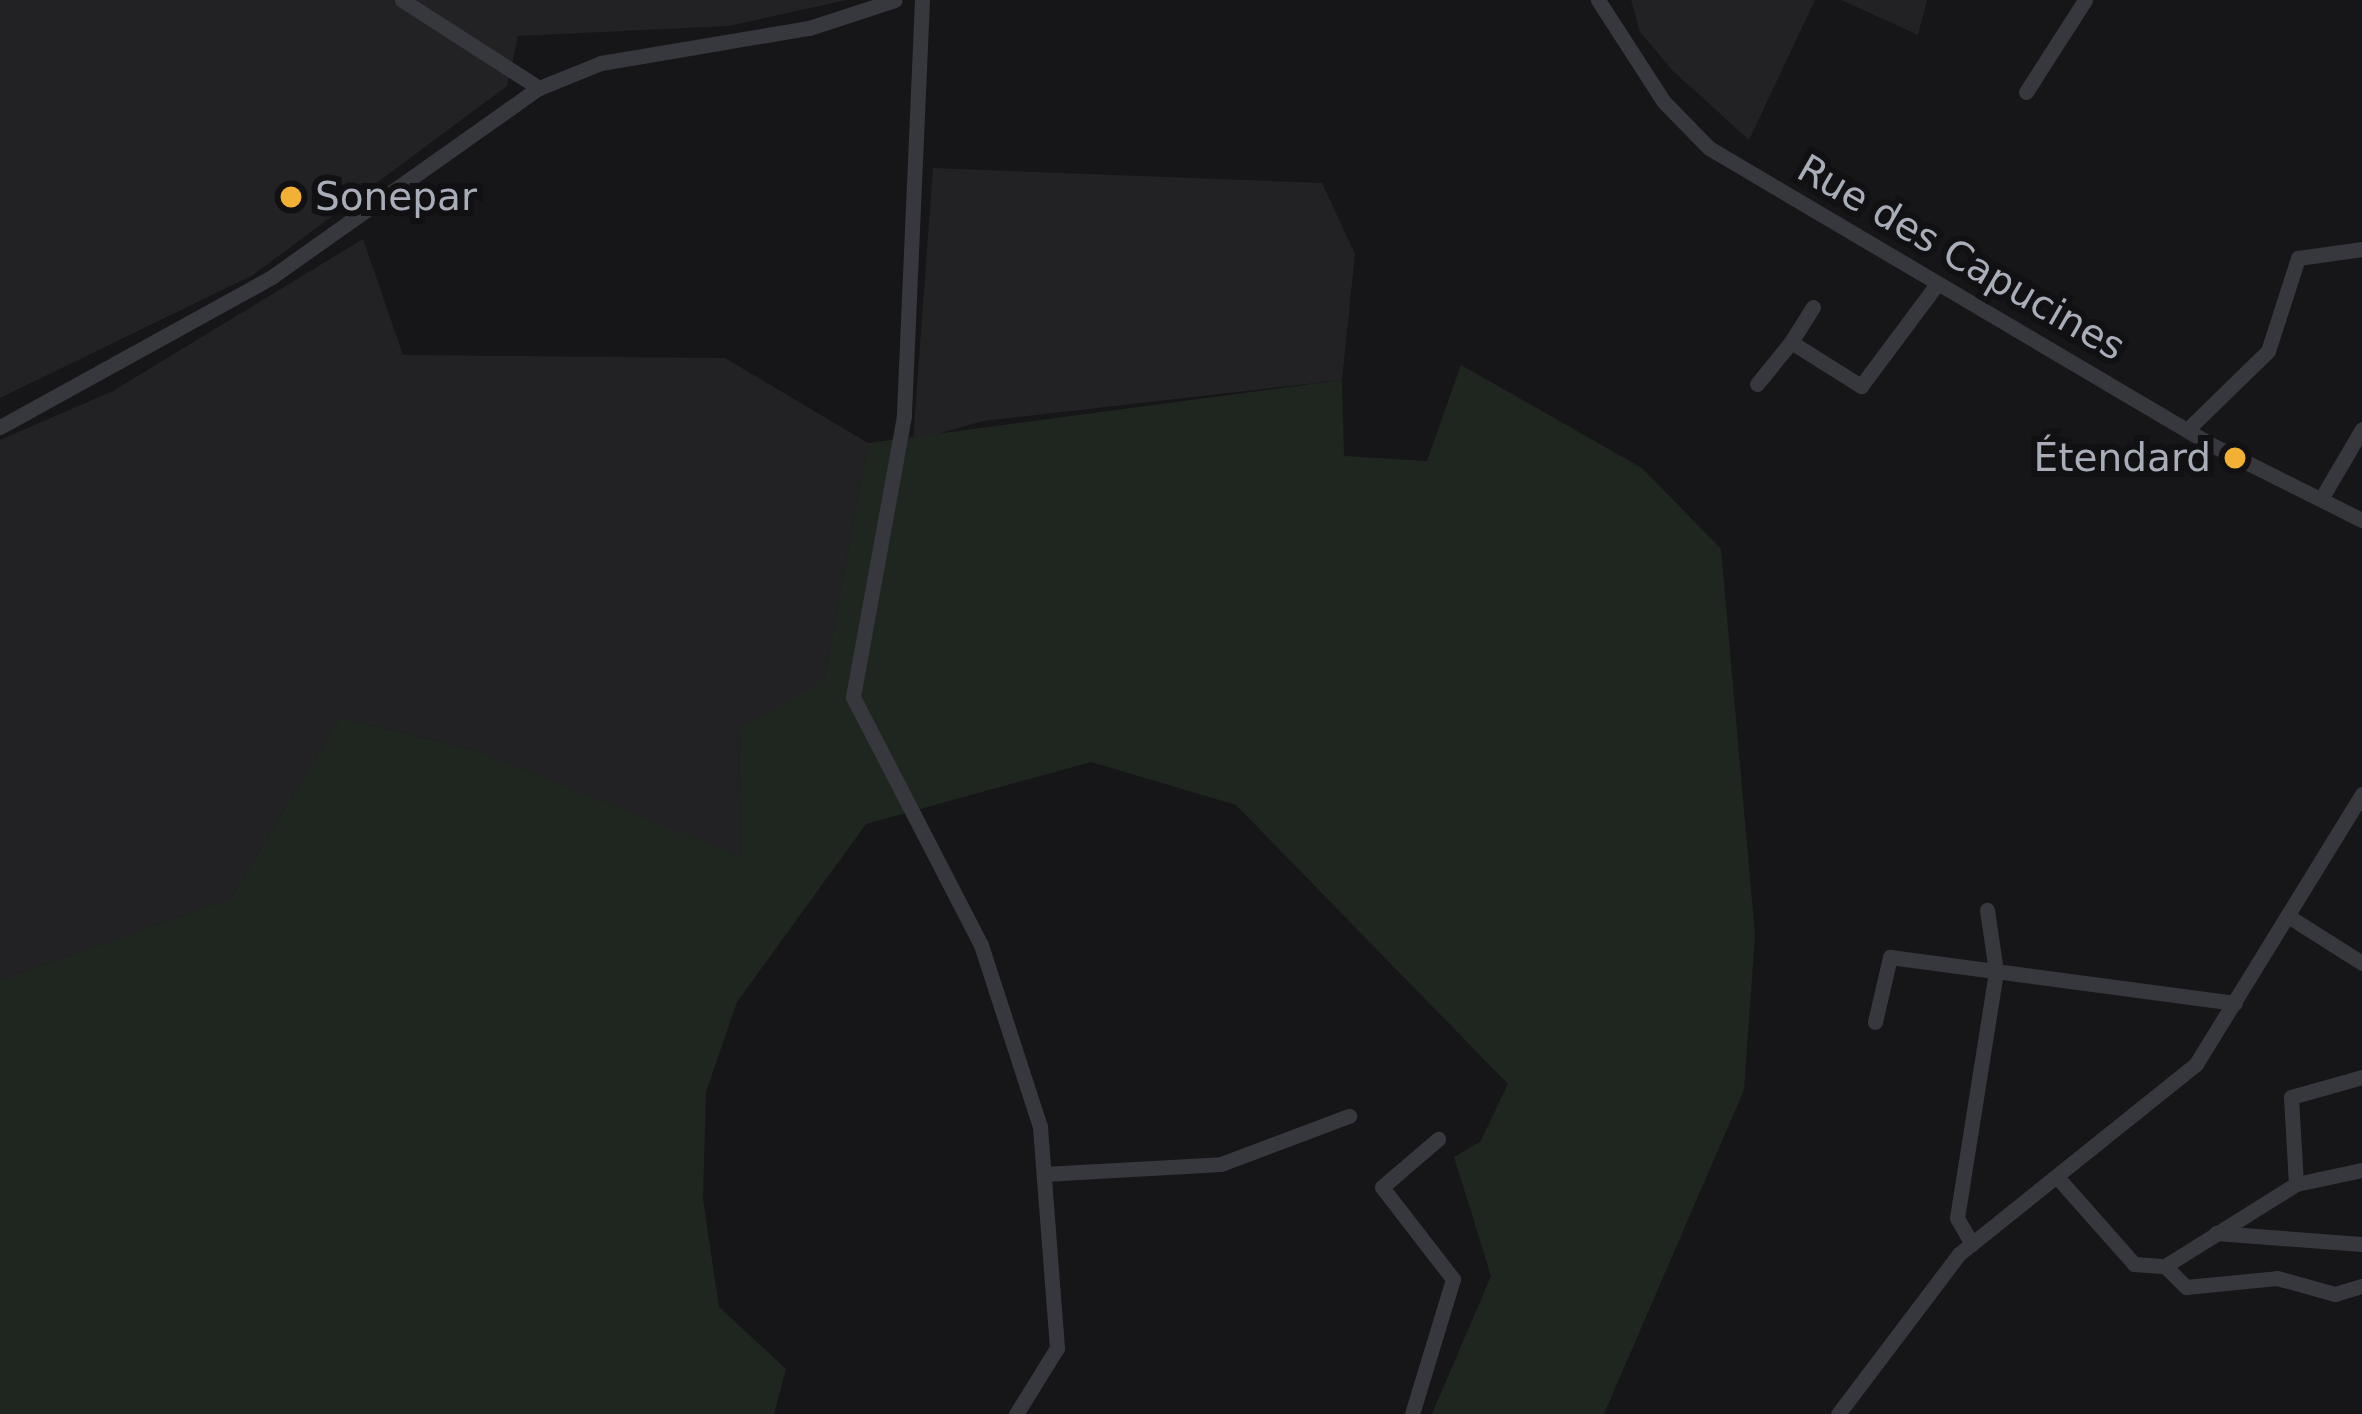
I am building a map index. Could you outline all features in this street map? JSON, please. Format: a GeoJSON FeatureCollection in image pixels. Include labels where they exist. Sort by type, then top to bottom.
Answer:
{"type":"FeatureCollection","features":[{"type":"Feature","properties":{"kind":"street"},"geometry":{"type":"LineString","coordinates":[[403,0],[539,88]]}},
{"type":"Feature","properties":{"kind":"street"},"geometry":{"type":"LineString","coordinates":[[0,427],[273,277],[539,88],[601,63],[808,28],[896,0]]}},
{"type":"Feature","properties":{"kind":"street"},"geometry":{"type":"LineString","coordinates":[[922,0],[904,416],[853,697],[981,944],[1040,1127],[1057,1348],[1016,1414]]}},
{"type":"Feature","properties":{"kind":"street","name":"Rue des Capucines"},"geometry":{"type":"LineString","coordinates":[[1598,0],[1683,127],[1937,284],[2187,430],[2356,516]]}},
{"type":"Feature","properties":{"kind":"street"},"geometry":{"type":"LineString","coordinates":[[2026,92],[2085,0]]}},
{"type":"Feature","properties":{"kind":"street"},"geometry":{"type":"LineString","coordinates":[[2187,430],[2268,351],[2298,258],[2362,249]]}},
{"type":"Feature","properties":{"kind":"street"},"geometry":{"type":"LineString","coordinates":[[1791,342],[1861,386],[1937,284]]}},
{"type":"Feature","properties":{"kind":"street"},"geometry":{"type":"LineString","coordinates":[[1757,384],[1813,307]]}},
{"type":"Feature","properties":{"kind":"street"},"geometry":{"type":"LineString","coordinates":[[2321,500],[2362,429]]}},
{"type":"Feature","properties":{"kind":"street"},"geometry":{"type":"LineString","coordinates":[[1838,1414],[1972,1244],[2196,1064],[2291,919],[2362,794]]}},
{"type":"Feature","properties":{"kind":"street"},"geometry":{"type":"LineString","coordinates":[[1972,1244],[1958,1210],[1996,971],[1987,910]]}},
{"type":"Feature","properties":{"kind":"street"},"geometry":{"type":"LineString","coordinates":[[2291,919],[2362,963]]}},
{"type":"Feature","properties":{"kind":"street"},"geometry":{"type":"LineString","coordinates":[[1875,1022],[1890,957],[2235,1003]]}},
{"type":"Feature","properties":{"kind":"street"},"geometry":{"type":"LineString","coordinates":[[2296,1184],[2291,1096],[2362,1077]]}},
{"type":"Feature","properties":{"kind":"street"},"geometry":{"type":"LineString","coordinates":[[1044,1174],[1221,1164],[1349,1116]]}},
{"type":"Feature","properties":{"kind":"street"},"geometry":{"type":"LineString","coordinates":[[1412,1414],[1453,1279],[1382,1187],[1438,1139]]}},
{"type":"Feature","properties":{"kind":"street"},"geometry":{"type":"LineString","coordinates":[[2058,1178],[2134,1264],[2165,1266],[2296,1184],[2362,1170]]}},
{"type":"Feature","properties":{"kind":"street"},"geometry":{"type":"LineString","coordinates":[[2216,1233],[2362,1244]]}},
{"type":"Feature","properties":{"kind":"street"},"geometry":{"type":"LineString","coordinates":[[2165,1266],[2186,1287],[2277,1278],[2336,1294],[2362,1286]]}},
{"type":"Feature","properties":{"kind":"shaded area"},"geometry":{"type":"Polygon","coordinates":[[[0,0],[847,0],[728,26],[518,36],[507,86],[253,275],[0,398],[0,0]]]}},
{"type":"Feature","properties":{"kind":"shaded area"},"geometry":{"type":"Polygon","coordinates":[[[1631,0],[1815,0],[1749,140],[1672,70],[1640,32],[1631,0]]]}},
{"type":"Feature","properties":{"kind":"shaded area"},"geometry":{"type":"Polygon","coordinates":[[[1841,0],[1927,0],[1918,35],[1841,0]]]}},
{"type":"Feature","properties":{"kind":"shaded area"},"geometry":{"type":"Polygon","coordinates":[[[933,168],[1322,183],[1355,254],[1342,380],[983,421],[913,441],[933,168]]]}},
{"type":"Feature","properties":{"kind":"shaded area"},"geometry":{"type":"Polygon","coordinates":[[[363,239],[403,355],[725,358],[868,443],[824,681],[739,729],[741,858],[479,751],[340,718],[231,898],[0,980],[0,440],[113,391],[363,239]]]}},
{"type":"Feature","properties":{"kind":"shaded area"},"geometry":{"type":"Polygon","coordinates":[[[1461,365],[1642,468],[1721,549],[1755,935],[1744,1090],[1604,1414],[1432,1414],[1491,1276],[1454,1157],[1480,1142],[1508,1084],[1236,805],[1091,762],[866,824],[737,1002],[706,1092],[703,1199],[719,1307],[786,1369],[774,1414],[0,1414],[0,980],[231,898],[340,718],[479,751],[741,857],[739,729],[824,680],[868,443],[1342,380],[1344,456],[1427,461],[1461,365]]]}},
{"type":"Feature","properties":{"kind":"place","name":"Sonepar"},"geometry":{"type":"Point","coordinates":[291,197]}},
{"type":"Feature","properties":{"kind":"place","name":"Étendard"},"geometry":{"type":"Point","coordinates":[2235,458]}}]}
